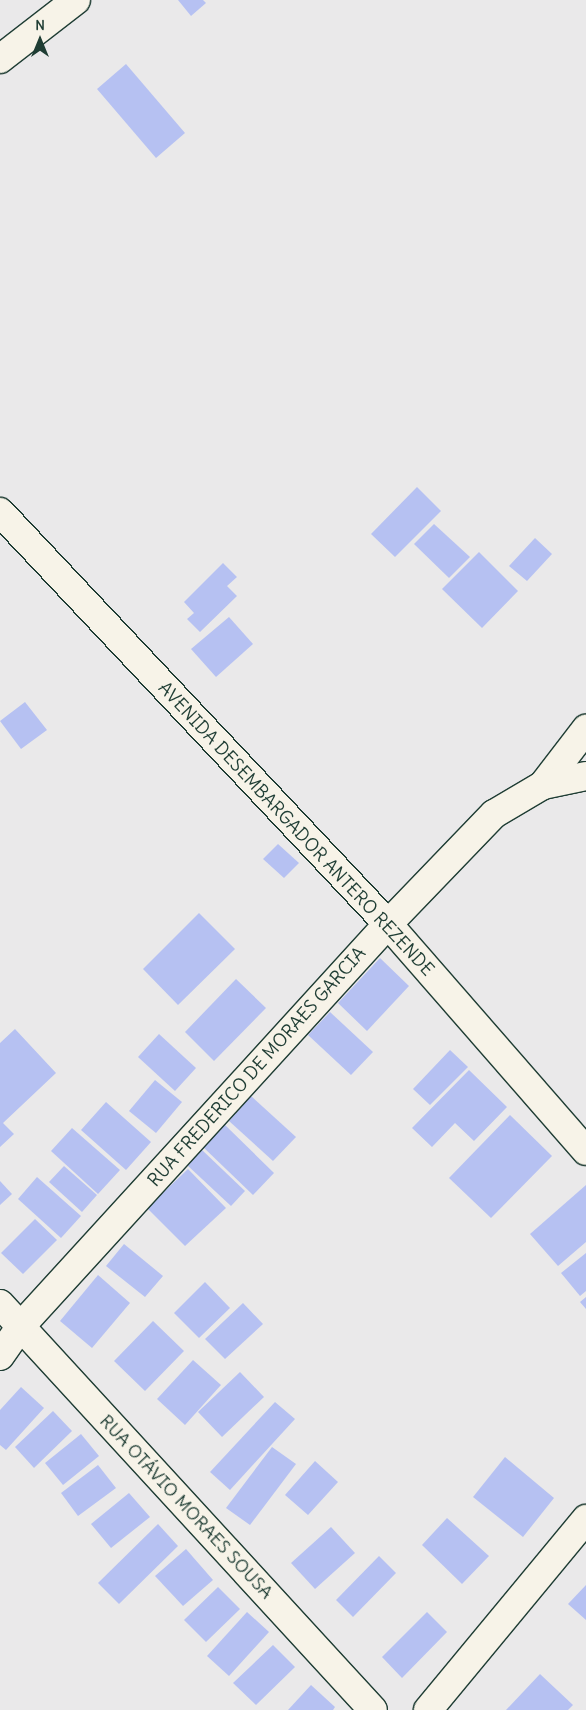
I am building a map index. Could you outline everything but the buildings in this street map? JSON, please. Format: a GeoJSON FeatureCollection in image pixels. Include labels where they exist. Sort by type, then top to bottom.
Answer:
{"type":"FeatureCollection","features":[{"type":"Feature","properties":{"kind":"street"},"geometry":{"type":"LineString","coordinates":[[0,59],[76,0]]}},
{"type":"Feature","properties":{"kind":"street","name":"AVENIDA DESEMBARGADOR ANTERO REZENDE"},"geometry":{"type":"LineString","coordinates":[[0,512],[388,924],[586,1151]]}},
{"type":"Feature","properties":{"kind":"street"},"geometry":{"type":"LineString","coordinates":[[543,786],[586,729]]}},
{"type":"Feature","properties":{"kind":"street","name":"RUA FREDERICO DE MORAES GARCIA"},"geometry":{"type":"LineString","coordinates":[[0,1356],[20,1327],[388,924],[494,814],[543,786],[586,776]]}},
{"type":"Feature","properties":{"kind":"street","name":"RUA OTÁVIO MORAES SOUSA"},"geometry":{"type":"LineString","coordinates":[[0,1304],[373,1710]]}},
{"type":"Feature","properties":{"kind":"street"},"geometry":{"type":"LineString","coordinates":[[428,1710],[586,1519]]}}]}
